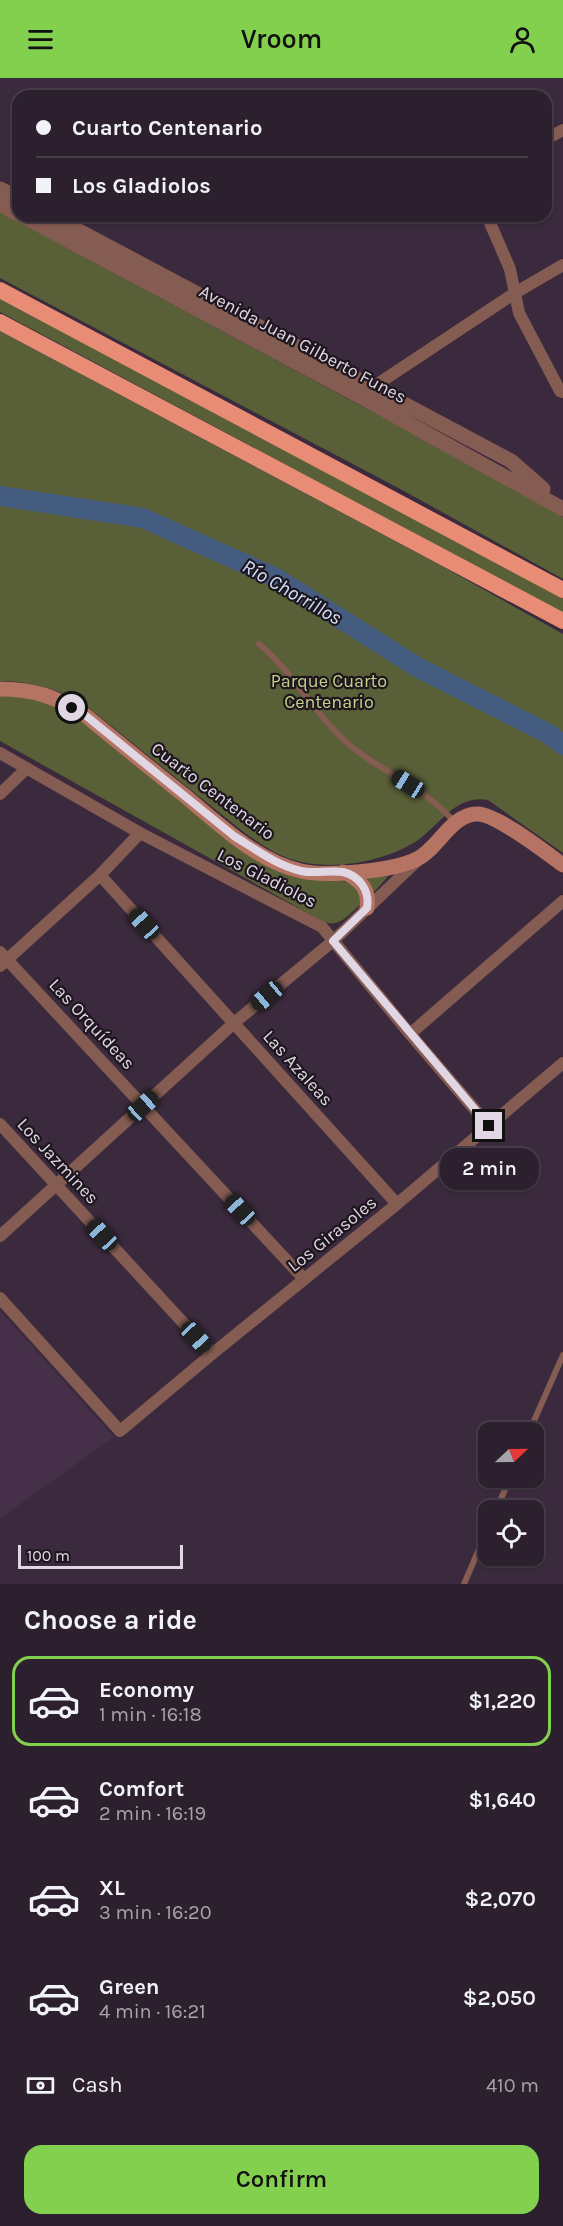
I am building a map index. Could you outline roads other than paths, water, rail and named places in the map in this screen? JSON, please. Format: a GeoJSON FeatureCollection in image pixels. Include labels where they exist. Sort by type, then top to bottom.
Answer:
{"type":"FeatureCollection","features":[{"type":"Feature","properties":{"kind":"highway"},"geometry":{"type":"LineString","coordinates":[[0,290],[563,590]]}},
{"type":"Feature","properties":{"kind":"highway"},"geometry":{"type":"LineString","coordinates":[[0,322],[559,620]]}},
{"type":"Feature","properties":{"kind":"main road","name":"Cuarto Centenario"},"geometry":{"type":"LineString","coordinates":[[0,689],[39,692],[85,715],[234,836],[278,863],[301,871],[342,872],[373,870],[418,859]]}},
{"type":"Feature","properties":{"kind":"main road"},"geometry":{"type":"LineString","coordinates":[[418,859],[464,817],[477,814],[494,818],[563,865]]}},
{"type":"Feature","properties":{"kind":"main road"},"geometry":{"type":"LineString","coordinates":[[342,872],[358,880],[364,887],[368,895],[367,908]]}},
{"type":"Feature","properties":{"kind":"street"},"geometry":{"type":"LineString","coordinates":[[490,222],[510,269],[519,313],[560,391],[563,392]]}},
{"type":"Feature","properties":{"kind":"street","name":"Avenida Juan Gilberto Funes"},"geometry":{"type":"LineString","coordinates":[[54,223],[73,236],[119,260],[511,460],[563,508]]}},
{"type":"Feature","properties":{"kind":"street","name":"Avenida Juan Gilberto Funes"},"geometry":{"type":"LineString","coordinates":[[119,260],[563,508]]}},
{"type":"Feature","properties":{"kind":"street"},"geometry":{"type":"LineString","coordinates":[[359,396],[515,293],[563,265]]}},
{"type":"Feature","properties":{"kind":"street","name":"Los Gladiolos"},"geometry":{"type":"LineString","coordinates":[[0,753],[140,833],[322,927],[489,1126]]}},
{"type":"Feature","properties":{"kind":"street"},"geometry":{"type":"LineString","coordinates":[[0,794],[27,768]]}},
{"type":"Feature","properties":{"kind":"street"},"geometry":{"type":"LineString","coordinates":[[2,959],[100,875],[140,833]]}},
{"type":"Feature","properties":{"kind":"street"},"geometry":{"type":"LineString","coordinates":[[0,1236],[234,1023],[333,941],[418,859]]}},
{"type":"Feature","properties":{"kind":"street","name":"Las Azaleas"},"geometry":{"type":"LineString","coordinates":[[100,875],[397,1204]]}},
{"type":"Feature","properties":{"kind":"street"},"geometry":{"type":"LineString","coordinates":[[410,1034],[563,901]]}},
{"type":"Feature","properties":{"kind":"street","name":"Las Orquídeas"},"geometry":{"type":"LineString","coordinates":[[2,959],[304,1279]]}},
{"type":"Feature","properties":{"kind":"street","name":"Los Girasoles"},"geometry":{"type":"LineString","coordinates":[[0,1298],[120,1431],[397,1204],[563,1063]]}},
{"type":"Feature","properties":{"kind":"street","name":"Los Jazmines"},"geometry":{"type":"LineString","coordinates":[[0,1124],[212,1354]]}},
{"type":"Feature","properties":{"kind":"lane"},"geometry":{"type":"LineString","coordinates":[[259,644],[275,657],[325,720],[346,742],[438,804],[456,824]]}},
{"type":"Feature","properties":{"kind":"lane"},"geometry":{"type":"LineString","coordinates":[[534,1422],[563,1355]]}},
{"type":"Feature","properties":{"kind":"lane"},"geometry":{"type":"LineString","coordinates":[[464,1584],[478,1552]]}},
{"type":"Feature","properties":{"kind":"waterway","name":"Río Chorrillos"},"geometry":{"type":"LineString","coordinates":[[0,496],[143,518],[276,578],[417,667],[549,734],[563,745]]}},
{"type":"Feature","properties":{"kind":"park label","name":"Parque Cuarto Centenario"},"geometry":{"type":"Point","coordinates":[329,691]}}]}
